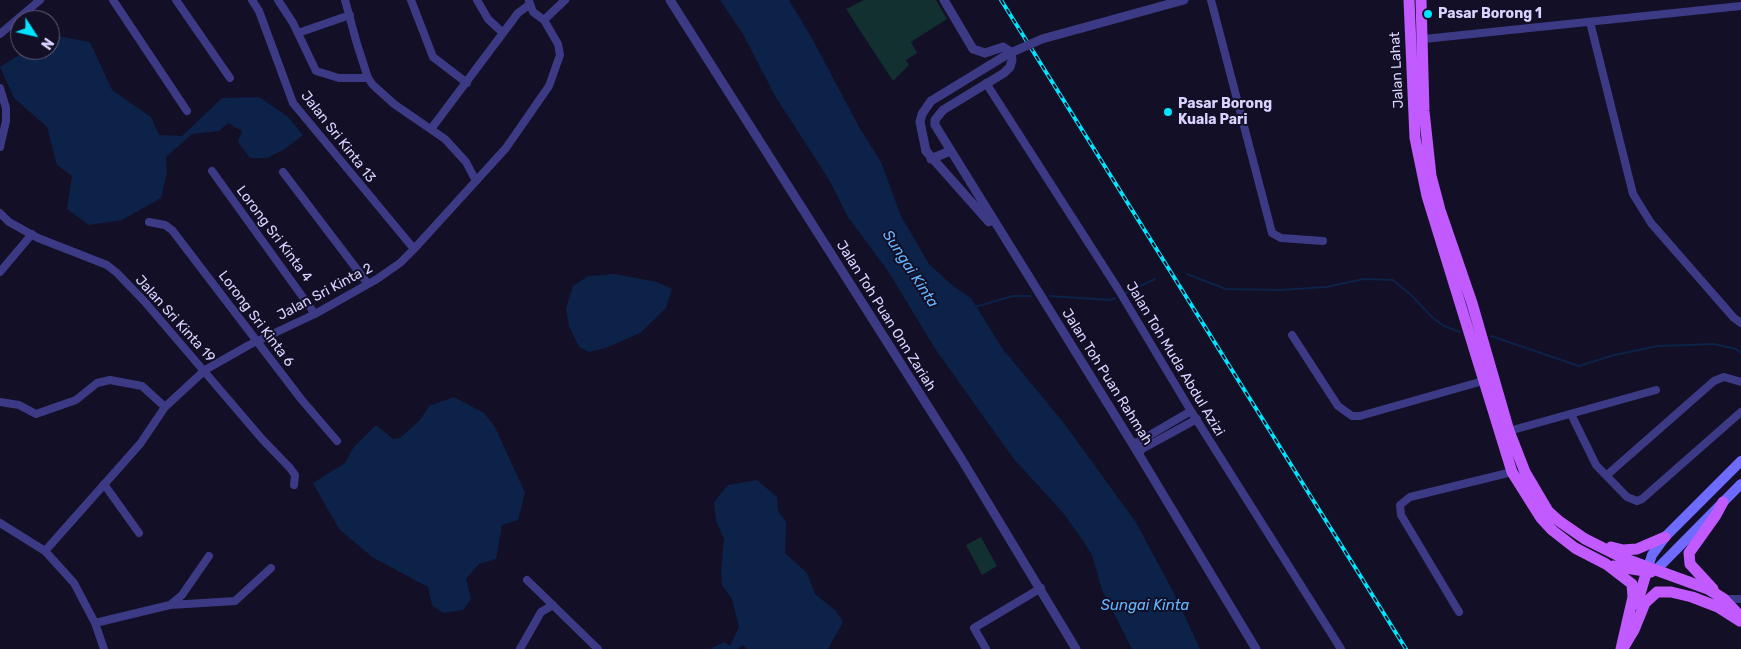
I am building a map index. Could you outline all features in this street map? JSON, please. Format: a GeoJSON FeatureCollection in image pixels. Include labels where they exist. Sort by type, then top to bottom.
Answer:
{"type":"FeatureCollection","features":[{"type":"Feature","properties":{"kind":"main road","name":"Jalan Lahat"},"geometry":{"type":"LineString","coordinates":[[1409,0],[1415,138],[1427,196],[1512,472],[1541,518],[1552,530],[1574,548],[1606,564]]}},
{"type":"Feature","properties":{"kind":"main road"},"geometry":{"type":"LineString","coordinates":[[1418,0],[1420,30],[1424,39]]}},
{"type":"Feature","properties":{"kind":"main road"},"geometry":{"type":"LineString","coordinates":[[1422,0],[1424,111],[1431,176],[1440,210],[1472,303],[1509,431],[1525,472],[1535,491],[1559,521],[1608,552],[1650,570]]}},
{"type":"Feature","properties":{"kind":"main road"},"geometry":{"type":"LineString","coordinates":[[1623,648],[1650,570],[1652,555],[1665,537],[1741,461]]}},
{"type":"Feature","properties":{"kind":"main road"},"geometry":{"type":"LineString","coordinates":[[1650,570],[1741,484]]}},
{"type":"Feature","properties":{"kind":"main road"},"geometry":{"type":"LineString","coordinates":[[1723,502],[1710,524],[1692,547],[1689,559],[1695,570],[1741,617]]}},
{"type":"Feature","properties":{"kind":"main road"},"geometry":{"type":"LineString","coordinates":[[1665,537],[1666,545],[1670,547],[1704,521]]}},
{"type":"Feature","properties":{"kind":"main road"},"geometry":{"type":"LineString","coordinates":[[1585,539],[1629,550],[1650,545],[1665,537]]}},
{"type":"Feature","properties":{"kind":"main road"},"geometry":{"type":"LineString","coordinates":[[1606,564],[1650,570],[1694,582],[1721,596]]}},
{"type":"Feature","properties":{"kind":"main road"},"geometry":{"type":"LineString","coordinates":[[1606,564],[1629,580],[1634,588],[1623,648]]}},
{"type":"Feature","properties":{"kind":"main road"},"geometry":{"type":"LineString","coordinates":[[1623,648],[1634,630],[1645,603],[1657,592],[1671,592],[1692,597],[1718,607],[1741,622]]}},
{"type":"Feature","properties":{"kind":"street"},"geometry":{"type":"LineString","coordinates":[[0,34],[40,0]]}},
{"type":"Feature","properties":{"kind":"street"},"geometry":{"type":"LineString","coordinates":[[113,0],[187,111]]}},
{"type":"Feature","properties":{"kind":"street"},"geometry":{"type":"LineString","coordinates":[[176,0],[230,78]]}},
{"type":"Feature","properties":{"kind":"street"},"geometry":{"type":"LineString","coordinates":[[278,0],[298,33],[316,71],[338,78],[368,78]]}},
{"type":"Feature","properties":{"kind":"street"},"geometry":{"type":"LineString","coordinates":[[345,0],[368,78],[394,104],[445,139],[466,162],[476,182]]}},
{"type":"Feature","properties":{"kind":"street"},"geometry":{"type":"LineString","coordinates":[[411,0],[433,57],[467,83]]}},
{"type":"Feature","properties":{"kind":"street"},"geometry":{"type":"LineString","coordinates":[[477,0],[488,19],[502,33]]}},
{"type":"Feature","properties":{"kind":"street"},"geometry":{"type":"LineString","coordinates":[[544,20],[565,0]]}},
{"type":"Feature","properties":{"kind":"street","name":"Jalan Toh Puan Onn Zariah"},"geometry":{"type":"LineString","coordinates":[[670,0],[1041,588],[1076,649]]}},
{"type":"Feature","properties":{"kind":"street"},"geometry":{"type":"LineString","coordinates":[[944,0],[973,49],[985,53],[1003,48],[1010,52],[1012,60],[1010,67],[986,83]]}},
{"type":"Feature","properties":{"kind":"street"},"geometry":{"type":"LineString","coordinates":[[1004,239],[928,155],[920,131],[922,114],[926,107],[940,94],[1008,54],[1042,39],[1184,0]]}},
{"type":"Feature","properties":{"kind":"street"},"geometry":{"type":"LineString","coordinates":[[1211,0],[1271,230],[1281,238],[1322,242]]}},
{"type":"Feature","properties":{"kind":"street","name":"Jalan Sri Kinta 13"},"geometry":{"type":"LineString","coordinates":[[254,1],[293,103],[414,249]]}},
{"type":"Feature","properties":{"kind":"street"},"geometry":{"type":"LineString","coordinates":[[431,129],[467,83],[502,33],[529,2]]}},
{"type":"Feature","properties":{"kind":"street","name":"Jalan Sri Kinta 2"},"geometry":{"type":"LineString","coordinates":[[45,551],[140,444],[165,407],[204,370],[258,341],[315,314],[386,273],[414,249],[506,148],[537,106],[557,68],[560,55],[558,44],[544,20],[536,16],[529,2]]}},
{"type":"Feature","properties":{"kind":"street"},"geometry":{"type":"LineString","coordinates":[[1424,39],[1741,6]]}},
{"type":"Feature","properties":{"kind":"street"},"geometry":{"type":"LineString","coordinates":[[298,33],[350,16]]}},
{"type":"Feature","properties":{"kind":"street"},"geometry":{"type":"LineString","coordinates":[[1590,22],[1632,194],[1651,223],[1734,318],[1741,323]]}},
{"type":"Feature","properties":{"kind":"street","name":"Jalan Toh Puan Rahmah"},"geometry":{"type":"LineString","coordinates":[[986,83],[943,110],[935,120],[935,125],[1139,454],[1256,649]]}},
{"type":"Feature","properties":{"kind":"street","name":"Jalan Toh Muda Abdul Azizi"},"geometry":{"type":"LineString","coordinates":[[986,83],[1118,289],[1191,410],[1341,649]]}},
{"type":"Feature","properties":{"kind":"street"},"geometry":{"type":"LineString","coordinates":[[0,88],[6,108],[6,120],[0,147]]}},
{"type":"Feature","properties":{"kind":"street"},"geometry":{"type":"LineString","coordinates":[[928,155],[950,151]]}},
{"type":"Feature","properties":{"kind":"street","name":"Lorong Sri Kinta 4"},"geometry":{"type":"LineString","coordinates":[[212,171],[315,314]]}},
{"type":"Feature","properties":{"kind":"street"},"geometry":{"type":"LineString","coordinates":[[283,172],[368,284]]}},
{"type":"Feature","properties":{"kind":"street","name":"Jalan Sri Kinta 19"},"geometry":{"type":"LineString","coordinates":[[0,213],[9,222],[32,234],[106,265],[117,273],[204,370],[262,439],[290,468],[294,475],[294,484]]}},
{"type":"Feature","properties":{"kind":"street","name":"Lorong Sri Kinta 6"},"geometry":{"type":"LineString","coordinates":[[149,222],[165,225],[172,230],[301,399],[337,441]]}},
{"type":"Feature","properties":{"kind":"street"},"geometry":{"type":"LineString","coordinates":[[0,272],[32,234]]}},
{"type":"Feature","properties":{"kind":"street"},"geometry":{"type":"LineString","coordinates":[[1292,335],[1338,406],[1352,416],[1360,416],[1483,381]]}},
{"type":"Feature","properties":{"kind":"street"},"geometry":{"type":"LineString","coordinates":[[1607,475],[1714,381],[1724,377],[1741,382]]}},
{"type":"Feature","properties":{"kind":"street"},"geometry":{"type":"LineString","coordinates":[[0,402],[19,405],[36,414],[76,400],[97,383],[110,380],[135,383],[165,407]]}},
{"type":"Feature","properties":{"kind":"street"},"geometry":{"type":"LineString","coordinates":[[1509,431],[1656,390]]}},
{"type":"Feature","properties":{"kind":"street"},"geometry":{"type":"LineString","coordinates":[[1139,454],[1142,449],[1183,421],[1191,410]]}},
{"type":"Feature","properties":{"kind":"street"},"geometry":{"type":"LineString","coordinates":[[1572,414],[1596,465],[1631,500],[1642,499],[1741,412]]}},
{"type":"Feature","properties":{"kind":"street"},"geometry":{"type":"LineString","coordinates":[[1132,443],[1183,421],[1197,419]]}},
{"type":"Feature","properties":{"kind":"street"},"geometry":{"type":"LineString","coordinates":[[1459,612],[1400,515],[1400,505],[1410,496],[1512,472]]}},
{"type":"Feature","properties":{"kind":"street"},"geometry":{"type":"LineString","coordinates":[[104,484],[139,532]]}},
{"type":"Feature","properties":{"kind":"street"},"geometry":{"type":"LineString","coordinates":[[0,523],[45,551],[74,582],[95,623],[104,649]]}},
{"type":"Feature","properties":{"kind":"street"},"geometry":{"type":"LineString","coordinates":[[170,605],[182,595],[209,556]]}},
{"type":"Feature","properties":{"kind":"street"},"geometry":{"type":"LineString","coordinates":[[95,623],[170,605],[235,601],[272,568]]}},
{"type":"Feature","properties":{"kind":"street"},"geometry":{"type":"LineString","coordinates":[[527,580],[593,647]]}},
{"type":"Feature","properties":{"kind":"street"},"geometry":{"type":"LineString","coordinates":[[986,649],[974,628],[1041,588]]}},
{"type":"Feature","properties":{"kind":"street"},"geometry":{"type":"LineString","coordinates":[[1721,596],[1741,599]]}},
{"type":"Feature","properties":{"kind":"street"},"geometry":{"type":"LineString","coordinates":[[520,649],[541,612],[553,605]]}},
{"type":"Feature","properties":{"kind":"street"},"geometry":{"type":"LineString","coordinates":[[1741,609],[1741,617]]}},
{"type":"Feature","properties":{"kind":"green space"},"geometry":{"type":"Polygon","coordinates":[[[864,0],[936,0],[947,19],[911,42],[917,53],[906,60],[909,65],[893,81],[846,9],[864,0]]]}},
{"type":"Feature","properties":{"kind":"green space"},"geometry":{"type":"Polygon","coordinates":[[[981,537],[997,566],[982,575],[966,545],[981,537]]]}},
{"type":"Feature","properties":{"kind":"water","name":"Sungai Kinta"},"geometry":{"type":"Polygon","coordinates":[[[720,0],[789,0],[814,42],[859,127],[881,162],[901,216],[929,264],[952,285],[971,298],[1002,348],[1063,422],[1135,521],[1174,593],[1200,649],[1132,649],[1102,590],[1092,555],[1084,542],[1064,514],[1013,458],[936,350],[888,271],[848,217],[828,178],[775,96],[743,34],[720,0]]]}},
{"type":"Feature","properties":{"kind":"water"},"geometry":{"type":"Polygon","coordinates":[[[60,36],[90,42],[112,90],[151,117],[159,135],[182,136],[222,98],[259,97],[287,116],[303,135],[285,149],[267,158],[250,158],[238,142],[242,131],[228,123],[219,131],[192,134],[166,157],[167,173],[161,198],[122,220],[89,225],[67,209],[72,176],[57,165],[47,127],[14,98],[0,67],[11,60],[60,60],[60,36]]]}},
{"type":"Feature","properties":{"kind":"water"},"geometry":{"type":"Polygon","coordinates":[[[615,274],[657,282],[672,289],[666,308],[640,333],[606,348],[589,352],[579,347],[569,326],[566,309],[573,286],[588,276],[615,274]]]}},
{"type":"Feature","properties":{"kind":"water"},"geometry":{"type":"Polygon","coordinates":[[[454,397],[484,413],[495,427],[525,493],[518,520],[502,525],[496,559],[479,564],[466,579],[471,599],[463,610],[443,613],[432,605],[428,587],[372,557],[339,529],[313,483],[345,463],[354,447],[376,425],[393,439],[400,438],[420,420],[429,406],[454,397]]]}},
{"type":"Feature","properties":{"kind":"water"},"geometry":{"type":"Polygon","coordinates":[[[757,480],[777,497],[778,511],[786,522],[785,553],[807,573],[815,594],[836,611],[843,622],[828,649],[747,649],[743,645],[737,649],[710,649],[724,642],[730,646],[739,627],[732,599],[722,585],[721,571],[724,539],[716,521],[714,502],[728,485],[757,480]]]}},
{"type":"Feature","properties":{"kind":"waterway"},"geometry":{"type":"LineString","coordinates":[[1187,274],[1226,289],[1280,290],[1326,287],[1364,279],[1393,280],[1411,295],[1433,318],[1444,326],[1460,332]]}},
{"type":"Feature","properties":{"kind":"waterway"},"geometry":{"type":"LineString","coordinates":[[1126,293],[1155,279]]}},
{"type":"Feature","properties":{"kind":"waterway"},"geometry":{"type":"LineString","coordinates":[[975,307],[1013,296],[1031,296]]}},
{"type":"Feature","properties":{"kind":"waterway"},"geometry":{"type":"LineString","coordinates":[[1050,296],[1110,300],[1115,298]]}},
{"type":"Feature","properties":{"kind":"waterway"},"geometry":{"type":"LineString","coordinates":[[1491,336],[1579,366],[1614,355],[1658,346],[1714,344],[1736,349],[1741,353]]}},
{"type":"Feature","properties":{"kind":"railway"},"geometry":{"type":"LineString","coordinates":[[1001,0],[1406,649]]}},
{"type":"Feature","properties":{"kind":"place","name":"Pasar Borong 1"},"geometry":{"type":"Point","coordinates":[1428,14]}},
{"type":"Feature","properties":{"kind":"place","name":"Pasar Borong Kuala Pari"},"geometry":{"type":"Point","coordinates":[1168,112]}}]}
